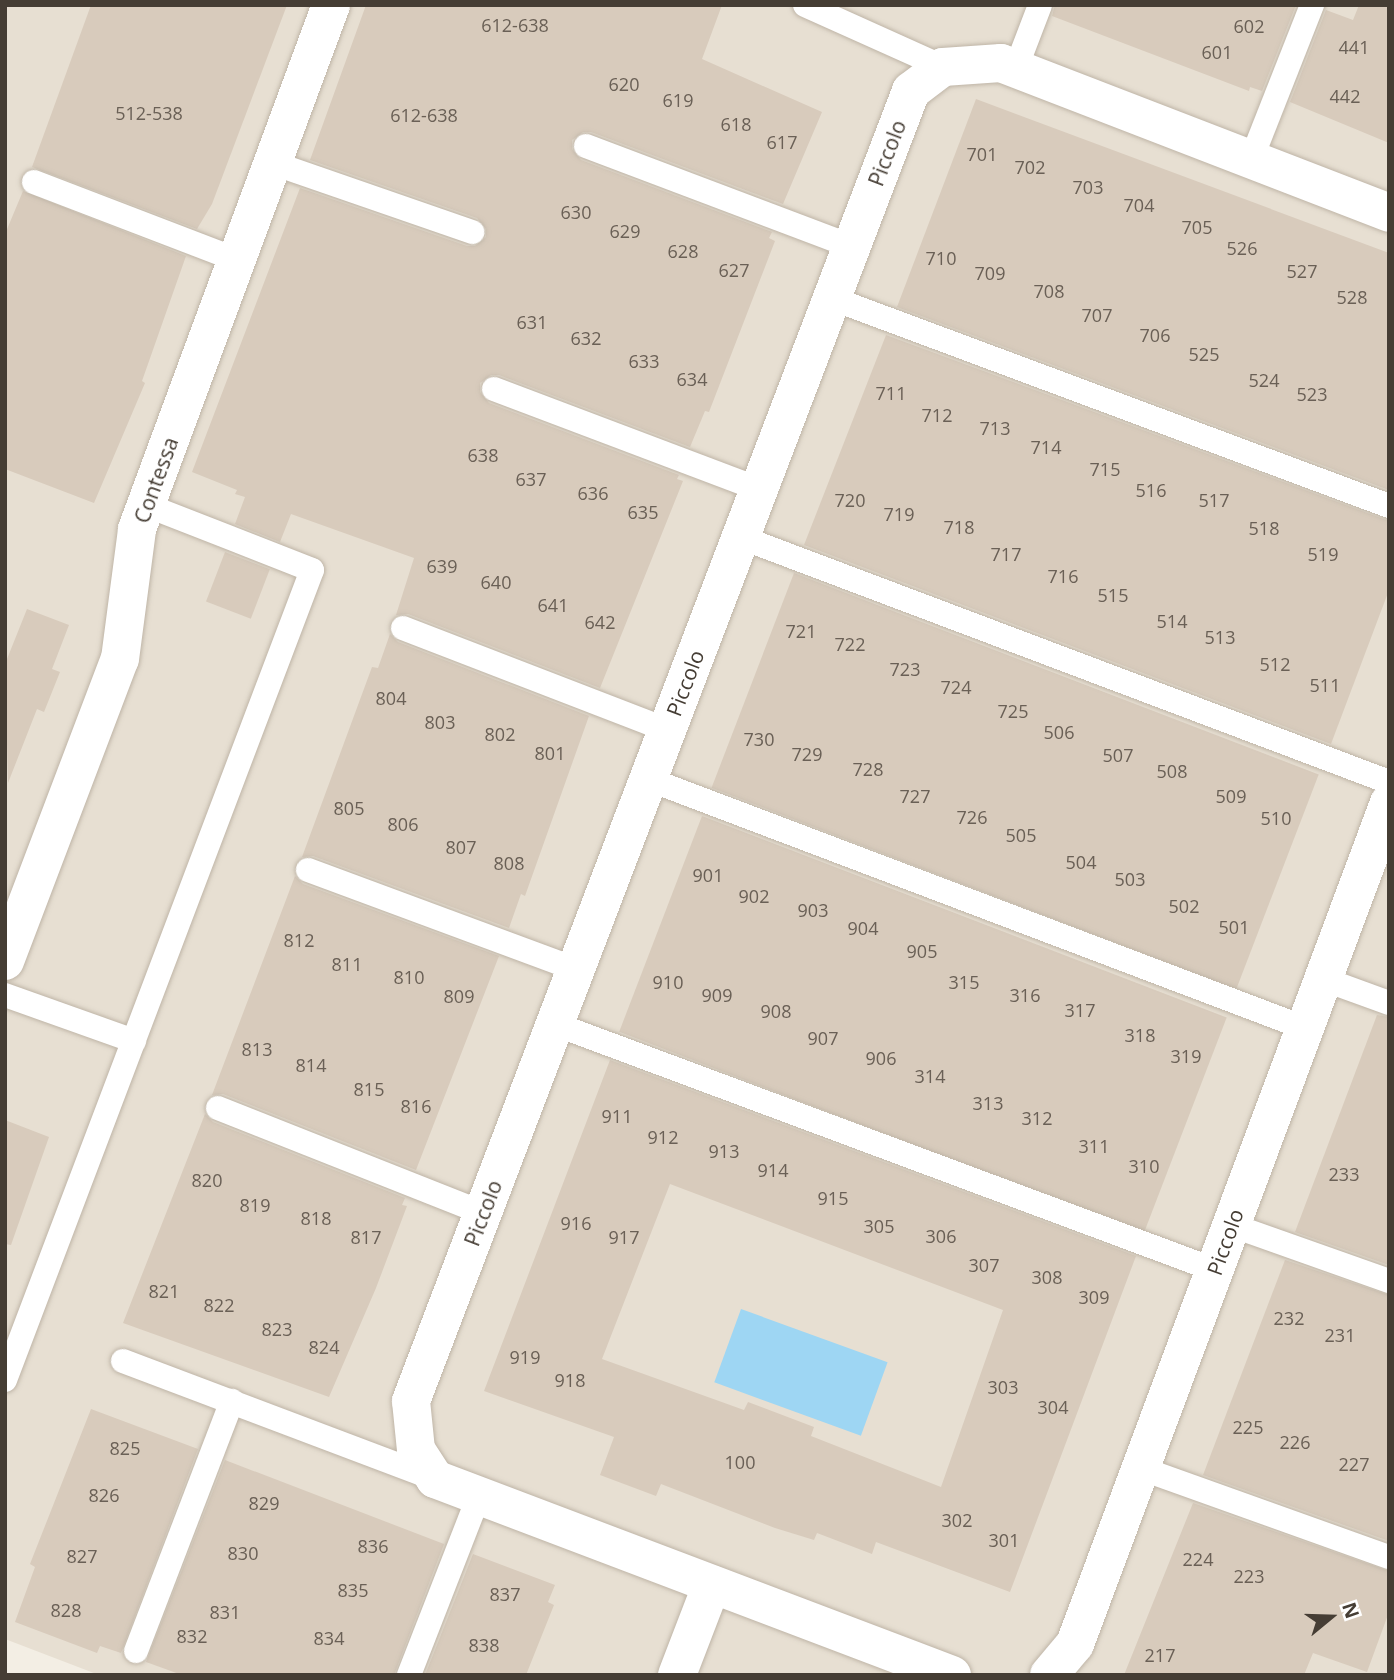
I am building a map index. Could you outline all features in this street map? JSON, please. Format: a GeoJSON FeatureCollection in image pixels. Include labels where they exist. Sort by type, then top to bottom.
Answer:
{"type":"FeatureCollection","features":[{"type":"Feature","properties":{"kind":"street","name":"Contessa"},"geometry":{"type":"LineString","coordinates":[[5,961],[120,659],[137,529],[331,5]]}},
{"type":"Feature","properties":{"kind":"street"},"geometry":{"type":"LineString","coordinates":[[943,67],[1001,63],[1389,213]]}},
{"type":"Feature","properties":{"kind":"street","name":"Piccolo"},"geometry":{"type":"LineString","coordinates":[[435,1479],[416,1450],[411,1401],[911,91],[943,67]]}},
{"type":"Feature","properties":{"kind":"street","name":"Piccolo"},"geometry":{"type":"LineString","coordinates":[[1049,1675],[1075,1644],[1389,803]]}},
{"type":"Feature","properties":{"kind":"street"},"geometry":{"type":"LineString","coordinates":[[435,1479],[950,1674]]}},
{"type":"Feature","properties":{"kind":"street"},"geometry":{"type":"LineString","coordinates":[[677,1675],[712,1584]]}},
{"type":"Feature","properties":{"kind":"lane"},"geometry":{"type":"LineString","coordinates":[[805,5],[943,67]]}},
{"type":"Feature","properties":{"kind":"lane"},"geometry":{"type":"LineString","coordinates":[[1016,68],[1040,5]]}},
{"type":"Feature","properties":{"kind":"lane"},"geometry":{"type":"LineString","coordinates":[[1251,160],[1312,5]]}},
{"type":"Feature","properties":{"kind":"lane"},"geometry":{"type":"LineString","coordinates":[[586,146],[851,246]]}},
{"type":"Feature","properties":{"kind":"lane"},"geometry":{"type":"LineString","coordinates":[[273,163],[472,232]]}},
{"type":"Feature","properties":{"kind":"lane"},"geometry":{"type":"LineString","coordinates":[[34,182],[237,260]]}},
{"type":"Feature","properties":{"kind":"lane"},"geometry":{"type":"LineString","coordinates":[[831,298],[1389,506]]}},
{"type":"Feature","properties":{"kind":"lane"},"geometry":{"type":"LineString","coordinates":[[494,389],[759,489]]}},
{"type":"Feature","properties":{"kind":"lane"},"geometry":{"type":"LineString","coordinates":[[5,1380],[10,1353],[134,1041],[312,570],[146,505]]}},
{"type":"Feature","properties":{"kind":"lane"},"geometry":{"type":"LineString","coordinates":[[740,537],[1389,782]]}},
{"type":"Feature","properties":{"kind":"lane"},"geometry":{"type":"LineString","coordinates":[[402,628],[667,730]]}},
{"type":"Feature","properties":{"kind":"lane"},"geometry":{"type":"LineString","coordinates":[[648,779],[1305,1028]]}},
{"type":"Feature","properties":{"kind":"lane"},"geometry":{"type":"LineString","coordinates":[[308,870],[576,969]]}},
{"type":"Feature","properties":{"kind":"lane"},"geometry":{"type":"LineString","coordinates":[[1323,979],[1389,1003]]}},
{"type":"Feature","properties":{"kind":"lane"},"geometry":{"type":"LineString","coordinates":[[5,995],[134,1041]]}},
{"type":"Feature","properties":{"kind":"lane"},"geometry":{"type":"LineString","coordinates":[[555,1024],[1214,1270]]}},
{"type":"Feature","properties":{"kind":"lane"},"geometry":{"type":"LineString","coordinates":[[218,1108],[483,1213]]}},
{"type":"Feature","properties":{"kind":"lane"},"geometry":{"type":"LineString","coordinates":[[1231,1225],[1389,1281]]}},
{"type":"Feature","properties":{"kind":"lane"},"geometry":{"type":"LineString","coordinates":[[123,1361],[435,1479]]}},
{"type":"Feature","properties":{"kind":"lane"},"geometry":{"type":"LineString","coordinates":[[136,1651],[232,1402]]}},
{"type":"Feature","properties":{"kind":"lane"},"geometry":{"type":"LineString","coordinates":[[1140,1468],[1389,1557]]}},
{"type":"Feature","properties":{"kind":"lane"},"geometry":{"type":"LineString","coordinates":[[409,1675],[479,1495]]}},
{"type":"Feature","properties":{"kind":"shaded area"},"geometry":{"type":"Polygon","coordinates":[[[5,5],[1389,5],[1389,1675],[99,1675],[5,1639],[5,5]]]}},
{"type":"Feature","properties":{"kind":"water"},"geometry":{"type":"Polygon","coordinates":[[[741,1309],[888,1362],[861,1436],[714,1382],[741,1309]]]}},
{"type":"Feature","properties":{"kind":"building"},"geometry":{"type":"Polygon","coordinates":[[[91,5],[287,5],[212,204],[197,229],[32,167],[91,5]]]}},
{"type":"Feature","properties":{"kind":"building"},"geometry":{"type":"Polygon","coordinates":[[[366,5],[722,5],[702,59],[822,112],[783,204],[591,132],[583,132],[572,140],[572,149],[581,160],[772,232],[769,238],[775,241],[709,412],[705,411],[690,447],[499,375],[491,375],[480,383],[480,392],[489,403],[679,475],[677,479],[683,481],[600,688],[408,614],[396,615],[414,558],[291,514],[280,542],[235,524],[245,497],[235,494],[237,490],[192,472],[300,188],[467,246],[475,246],[486,237],[486,229],[477,218],[310,160],[366,5]]]}},
{"type":"Feature","properties":{"kind":"building"},"geometry":{"type":"Polygon","coordinates":[[[1055,5],[1296,5],[1262,91],[1250,87],[1249,91],[1052,16],[1055,5]]]}},
{"type":"Feature","properties":{"kind":"building"},"geometry":{"type":"Polygon","coordinates":[[[1359,5],[1389,5],[1389,143],[1290,102],[1326,10],[1353,20],[1359,5]]]}},
{"type":"Feature","properties":{"kind":"building"},"geometry":{"type":"Polygon","coordinates":[[[976,99],[1389,253],[1389,490],[897,307],[976,99]]]}},
{"type":"Feature","properties":{"kind":"building"},"geometry":{"type":"Polygon","coordinates":[[[23,191],[186,256],[142,381],[145,383],[94,503],[5,469],[5,234],[23,191]]]}},
{"type":"Feature","properties":{"kind":"building"},"geometry":{"type":"Polygon","coordinates":[[[886,335],[1389,521],[1389,590],[1331,744],[804,545],[886,335]]]}},
{"type":"Feature","properties":{"kind":"building"},"geometry":{"type":"Polygon","coordinates":[[[225,552],[270,569],[251,619],[206,601],[225,552]]]}},
{"type":"Feature","properties":{"kind":"building"},"geometry":{"type":"Polygon","coordinates":[[[794,573],[1319,774],[1236,989],[712,788],[794,573]]]}},
{"type":"Feature","properties":{"kind":"building"},"geometry":{"type":"Polygon","coordinates":[[[27,609],[69,625],[52,669],[60,672],[44,712],[37,709],[8,783],[5,664],[27,609]]]}},
{"type":"Feature","properties":{"kind":"building"},"geometry":{"type":"Polygon","coordinates":[[[390,634],[398,642],[589,716],[525,896],[521,894],[509,928],[313,856],[302,857],[372,667],[378,668],[390,634]]]}},
{"type":"Feature","properties":{"kind":"building"},"geometry":{"type":"Polygon","coordinates":[[[702,816],[1227,1017],[1144,1233],[619,1032],[702,816]]]}},
{"type":"Feature","properties":{"kind":"building"},"geometry":{"type":"Polygon","coordinates":[[[295,876],[303,884],[499,956],[416,1170],[223,1094],[212,1095],[295,876]]]}},
{"type":"Feature","properties":{"kind":"building"},"geometry":{"type":"Polygon","coordinates":[[[1377,1015],[1389,1017],[1389,1265],[1295,1232],[1377,1015]]]}},
{"type":"Feature","properties":{"kind":"building"},"geometry":{"type":"Polygon","coordinates":[[[610,1060],[1136,1256],[1010,1592],[876,1542],[872,1554],[817,1533],[814,1540],[775,1528],[661,1484],[656,1496],[600,1475],[614,1437],[484,1391],[610,1060]],[[670,1184],[602,1359],[744,1410],[748,1402],[814,1427],[811,1436],[941,1487],[1003,1310],[670,1184]]]}},
{"type":"Feature","properties":{"kind":"building"},"geometry":{"type":"Polygon","coordinates":[[[205,1114],[213,1122],[405,1198],[402,1205],[407,1206],[376,1288],[329,1397],[123,1323],[205,1114]]]}},
{"type":"Feature","properties":{"kind":"building"},"geometry":{"type":"Polygon","coordinates":[[[5,1120],[49,1137],[11,1245],[5,1244],[5,1120]]]}},
{"type":"Feature","properties":{"kind":"building"},"geometry":{"type":"Polygon","coordinates":[[[1285,1260],[1389,1295],[1389,1541],[1203,1475],[1285,1260]]]}},
{"type":"Feature","properties":{"kind":"building"},"geometry":{"type":"Polygon","coordinates":[[[91,1409],[198,1449],[121,1653],[100,1646],[97,1653],[15,1622],[35,1567],[30,1564],[91,1409]]]}},
{"type":"Feature","properties":{"kind":"building"},"geometry":{"type":"Polygon","coordinates":[[[225,1460],[444,1544],[394,1675],[182,1675],[146,1662],[225,1460]]]}},
{"type":"Feature","properties":{"kind":"building"},"geometry":{"type":"Polygon","coordinates":[[[1193,1503],[1389,1571],[1389,1612],[1367,1672],[1313,1653],[1304,1675],[1124,1675],[1193,1503]]]}},
{"type":"Feature","properties":{"kind":"building"},"geometry":{"type":"Polygon","coordinates":[[[473,1554],[555,1585],[548,1602],[554,1605],[526,1675],[425,1675],[473,1554]]]}}]}
